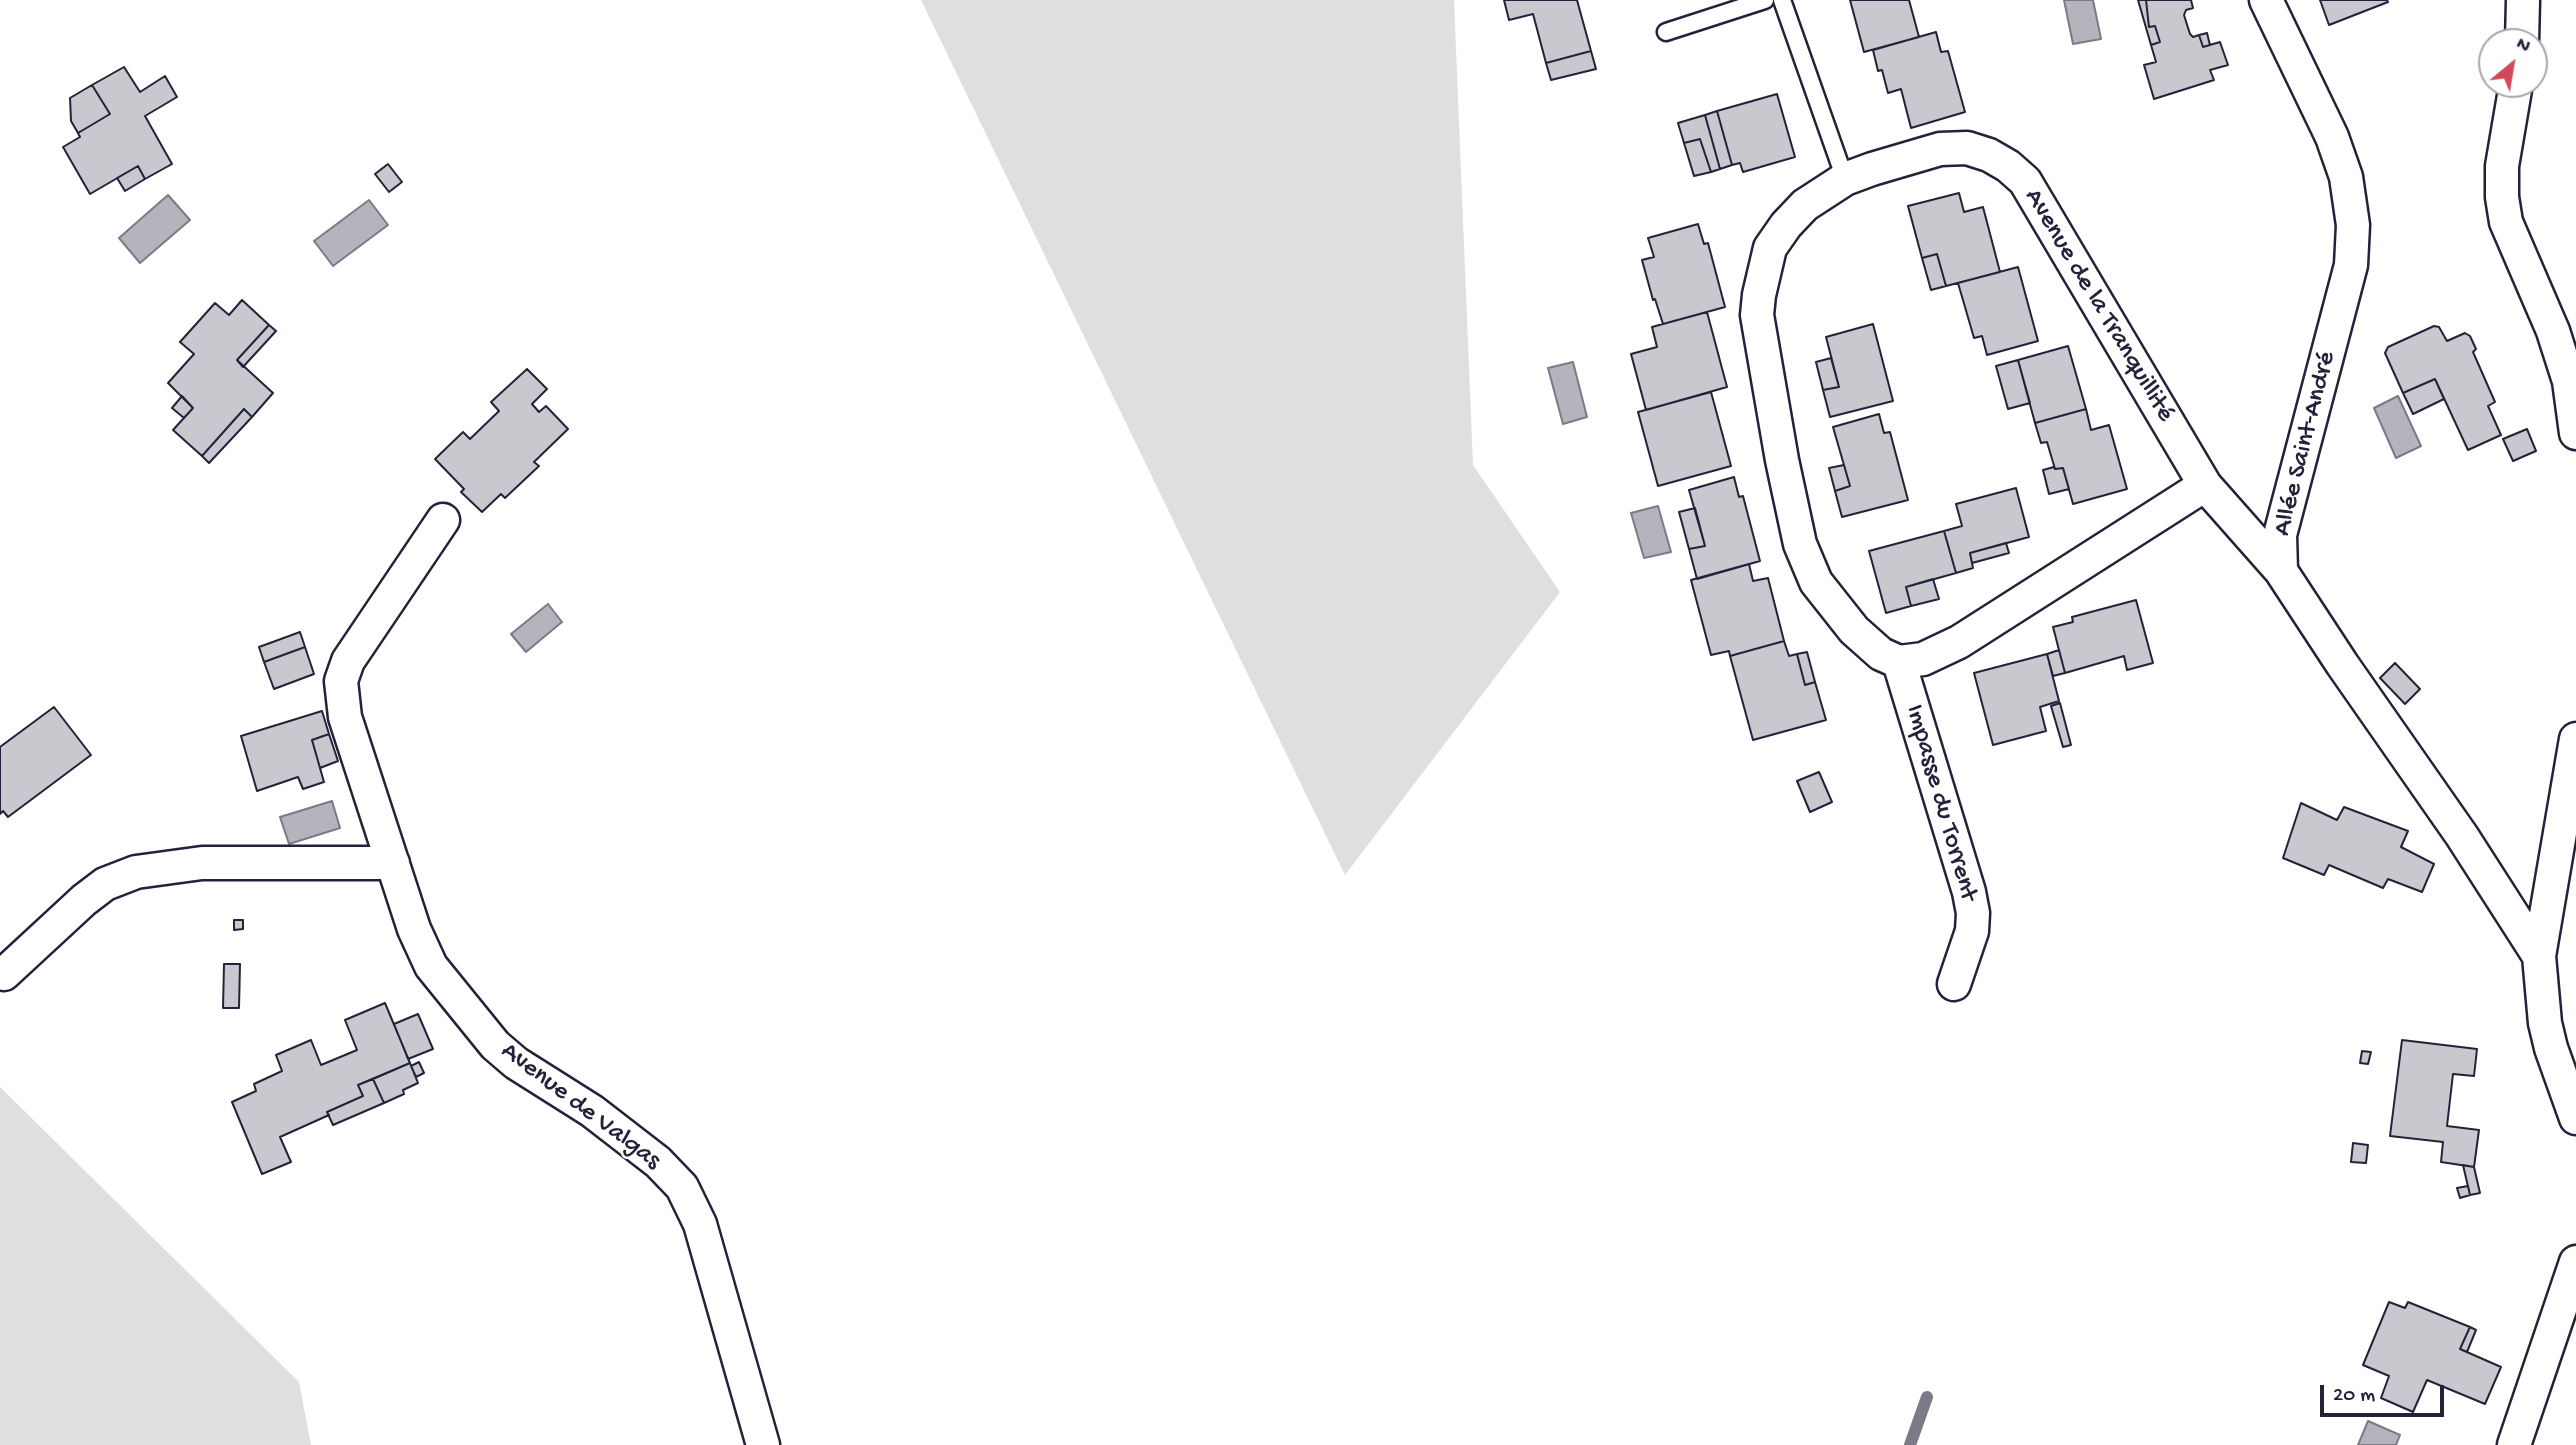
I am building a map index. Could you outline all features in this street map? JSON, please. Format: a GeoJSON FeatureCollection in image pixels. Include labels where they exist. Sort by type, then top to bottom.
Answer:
{"type":"FeatureCollection","features":[{"type":"Feature","properties":{"kind":"street","name":"Allée Saint-André"},"geometry":{"type":"LineString","coordinates":[[2266,0],[2332,136],[2346,177],[2353,225],[2351,265],[2280,535],[2281,571],[2462,836],[2539,956]]}},
{"type":"Feature","properties":{"kind":"street"},"geometry":{"type":"LineString","coordinates":[[2522,28],[2523,0]]}},
{"type":"Feature","properties":{"kind":"street"},"geometry":{"type":"LineString","coordinates":[[2514,98],[2502,166],[2505,222],[2553,331],[2569,381],[2576,433]]}},
{"type":"Feature","properties":{"kind":"street","name":"Avenue de la Tranquillité"},"geometry":{"type":"LineString","coordinates":[[1899,662],[1881,654],[1853,630],[1816,582],[1800,544],[1782,460],[1757,315],[1761,281],[1770,248],[1786,225],[1805,205],[1844,179],[1940,149],[1967,148],[1989,155],[2008,166],[2025,181],[2205,485],[2281,571]]}},
{"type":"Feature","properties":{"kind":"street"},"geometry":{"type":"LineString","coordinates":[[1899,662],[1923,659],[1959,642],[2205,485]]}},
{"type":"Feature","properties":{"kind":"street","name":"Avenue de Valgas"},"geometry":{"type":"LineString","coordinates":[[443,520],[348,661],[341,681],[345,717],[415,929],[430,966],[495,1045],[516,1063],[592,1111],[658,1162],[682,1187],[700,1224],[763,1445]]}},
{"type":"Feature","properties":{"kind":"street","name":"Impasse du Torrent"},"geometry":{"type":"LineString","coordinates":[[1899,662],[1969,892],[1973,913],[1972,931],[1954,984]]}},
{"type":"Feature","properties":{"kind":"street"},"geometry":{"type":"LineString","coordinates":[[2576,739],[2539,956],[2545,1023],[2576,1118]]}},
{"type":"Feature","properties":{"kind":"street"},"geometry":{"type":"LineString","coordinates":[[4,974],[84,900],[105,884],[136,872],[202,863],[393,863]]}},
{"type":"Feature","properties":{"kind":"street"},"geometry":{"type":"LineString","coordinates":[[2514,1445],[2576,1262]]}},
{"type":"Feature","properties":{"kind":"lane"},"geometry":{"type":"LineString","coordinates":[[1666,32],[1765,0]]}},
{"type":"Feature","properties":{"kind":"lane"},"geometry":{"type":"LineString","coordinates":[[1782,0],[1844,179]]}},
{"type":"Feature","properties":{"kind":"shaded area"},"geometry":{"type":"Polygon","coordinates":[[[921,0],[1454,0],[1473,465],[1560,592],[1345,875],[921,0]]]}},
{"type":"Feature","properties":{"kind":"shaded area"},"geometry":{"type":"Polygon","coordinates":[[[2064,0],[2093,0],[2101,39],[2073,44],[2064,0]]]}},
{"type":"Feature","properties":{"kind":"shaded area"},"geometry":{"type":"Polygon","coordinates":[[[168,195],[190,220],[140,263],[119,238],[168,195]]]}},
{"type":"Feature","properties":{"kind":"shaded area"},"geometry":{"type":"Polygon","coordinates":[[[369,200],[388,225],[333,266],[314,241],[369,200]]]}},
{"type":"Feature","properties":{"kind":"shaded area"},"geometry":{"type":"Polygon","coordinates":[[[1573,362],[1587,417],[1563,424],[1548,368],[1573,362]]]}},
{"type":"Feature","properties":{"kind":"shaded area"},"geometry":{"type":"Polygon","coordinates":[[[2398,396],[2421,446],[2396,458],[2374,408],[2398,396]]]}},
{"type":"Feature","properties":{"kind":"shaded area"},"geometry":{"type":"Polygon","coordinates":[[[1658,506],[1671,552],[1644,558],[1631,513],[1658,506]]]}},
{"type":"Feature","properties":{"kind":"shaded area"},"geometry":{"type":"Polygon","coordinates":[[[548,604],[562,622],[526,652],[511,634],[548,604]]]}},
{"type":"Feature","properties":{"kind":"shaded area"},"geometry":{"type":"Polygon","coordinates":[[[332,801],[340,828],[289,844],[280,817],[332,801]]]}},
{"type":"Feature","properties":{"kind":"shaded area"},"geometry":{"type":"Polygon","coordinates":[[[0,1087],[299,1382],[311,1445],[0,1445],[0,1087]]]}},
{"type":"Feature","properties":{"kind":"shaded area"},"geometry":{"type":"Polygon","coordinates":[[[2368,1421],[2400,1435],[2396,1445],[2358,1445],[2368,1421]]]}},
{"type":"Feature","properties":{"kind":"building"},"geometry":{"type":"Polygon","coordinates":[[[1504,0],[1577,0],[1591,51],[1546,63],[1533,14],[1509,20],[1504,0]]]}},
{"type":"Feature","properties":{"kind":"building"},"geometry":{"type":"Polygon","coordinates":[[[1850,0],[1909,0],[1919,37],[1864,52],[1850,0]]]}},
{"type":"Feature","properties":{"kind":"building"},"geometry":{"type":"Polygon","coordinates":[[[2138,0],[2146,0],[2149,27],[2155,26],[2160,42],[2151,45],[2138,0]]]}},
{"type":"Feature","properties":{"kind":"building"},"geometry":{"type":"Polygon","coordinates":[[[2146,0],[2191,0],[2193,8],[2186,10],[2184,15],[2190,34],[2193,37],[2199,35],[2203,47],[2220,42],[2228,65],[2210,70],[2214,80],[2154,99],[2144,65],[2156,62],[2151,45],[2160,42],[2155,26],[2149,27],[2146,0]]]}},
{"type":"Feature","properties":{"kind":"building"},"geometry":{"type":"Polygon","coordinates":[[[2320,0],[2387,0],[2388,2],[2329,25],[2320,0]]]}},
{"type":"Feature","properties":{"kind":"building"},"geometry":{"type":"Polygon","coordinates":[[[1936,32],[1941,52],[1948,51],[1965,112],[1911,128],[1901,89],[1888,93],[1882,70],[1878,71],[1873,50],[1936,32]]]}},
{"type":"Feature","properties":{"kind":"building"},"geometry":{"type":"Polygon","coordinates":[[[2207,33],[2210,45],[2203,47],[2199,35],[2207,33]]]}},
{"type":"Feature","properties":{"kind":"building"},"geometry":{"type":"Polygon","coordinates":[[[1591,51],[1596,69],[1551,80],[1546,63],[1591,51]]]}},
{"type":"Feature","properties":{"kind":"building"},"geometry":{"type":"Polygon","coordinates":[[[124,67],[140,92],[165,76],[177,97],[145,116],[172,164],[145,179],[138,166],[90,194],[63,147],[80,137],[78,133],[110,114],[92,85],[124,67]]]}},
{"type":"Feature","properties":{"kind":"building"},"geometry":{"type":"Polygon","coordinates":[[[92,85],[110,114],[78,133],[71,121],[70,98],[92,85]]]}},
{"type":"Feature","properties":{"kind":"building"},"geometry":{"type":"Polygon","coordinates":[[[1777,94],[1795,157],[1743,172],[1740,163],[1732,165],[1717,111],[1777,94]]]}},
{"type":"Feature","properties":{"kind":"building"},"geometry":{"type":"Polygon","coordinates":[[[1717,111],[1732,165],[1720,169],[1705,115],[1717,111]]]}},
{"type":"Feature","properties":{"kind":"building"},"geometry":{"type":"Polygon","coordinates":[[[1705,115],[1720,169],[1711,172],[1700,139],[1684,143],[1678,123],[1705,115]]]}},
{"type":"Feature","properties":{"kind":"building"},"geometry":{"type":"Polygon","coordinates":[[[1700,139],[1711,172],[1694,176],[1684,143],[1700,139]]]}},
{"type":"Feature","properties":{"kind":"building"},"geometry":{"type":"Polygon","coordinates":[[[388,164],[402,182],[389,192],[375,174],[388,164]]]}},
{"type":"Feature","properties":{"kind":"building"},"geometry":{"type":"Polygon","coordinates":[[[138,166],[145,179],[125,191],[117,178],[138,166]]]}},
{"type":"Feature","properties":{"kind":"building"},"geometry":{"type":"Polygon","coordinates":[[[1959,193],[1964,212],[1983,207],[2000,272],[1946,286],[1937,254],[1922,258],[1908,206],[1959,193]]]}},
{"type":"Feature","properties":{"kind":"building"},"geometry":{"type":"Polygon","coordinates":[[[1698,224],[1704,244],[1708,243],[1725,307],[1663,324],[1642,260],[1654,257],[1648,238],[1698,224]]]}},
{"type":"Feature","properties":{"kind":"building"},"geometry":{"type":"Polygon","coordinates":[[[1937,254],[1946,286],[1931,290],[1922,258],[1937,254]]]}},
{"type":"Feature","properties":{"kind":"building"},"geometry":{"type":"Polygon","coordinates":[[[2018,267],[2038,341],[1987,355],[1982,336],[1974,338],[1958,283],[2018,267]]]}},
{"type":"Feature","properties":{"kind":"building"},"geometry":{"type":"Polygon","coordinates":[[[242,300],[269,325],[237,360],[273,393],[252,417],[244,409],[202,456],[173,430],[193,408],[168,383],[194,354],[180,342],[215,303],[229,315],[242,300]]]}},
{"type":"Feature","properties":{"kind":"building"},"geometry":{"type":"Polygon","coordinates":[[[1707,312],[1727,387],[1646,410],[1631,354],[1657,347],[1652,327],[1707,312]]]}},
{"type":"Feature","properties":{"kind":"building"},"geometry":{"type":"Polygon","coordinates":[[[1873,324],[1893,401],[1830,417],[1823,390],[1839,387],[1826,337],[1873,324]]]}},
{"type":"Feature","properties":{"kind":"building"},"geometry":{"type":"Polygon","coordinates":[[[269,325],[276,331],[243,367],[237,360],[269,325]]]}},
{"type":"Feature","properties":{"kind":"building"},"geometry":{"type":"Polygon","coordinates":[[[2434,326],[2439,327],[2447,341],[2465,333],[2470,336],[2476,349],[2473,352],[2495,402],[2488,406],[2501,435],[2468,450],[2435,379],[2403,393],[2385,353],[2388,347],[2434,326]]]}},
{"type":"Feature","properties":{"kind":"building"},"geometry":{"type":"Polygon","coordinates":[[[2068,346],[2086,409],[2035,423],[2018,360],[2068,346]]]}},
{"type":"Feature","properties":{"kind":"building"},"geometry":{"type":"Polygon","coordinates":[[[1831,358],[1839,387],[1823,390],[1816,362],[1831,358]]]}},
{"type":"Feature","properties":{"kind":"building"},"geometry":{"type":"Polygon","coordinates":[[[2018,360],[2030,403],[2008,409],[1996,366],[2018,360]]]}},
{"type":"Feature","properties":{"kind":"building"},"geometry":{"type":"Polygon","coordinates":[[[527,369],[547,389],[532,404],[539,412],[546,406],[568,429],[534,462],[539,466],[505,498],[501,494],[482,512],[461,492],[464,489],[435,459],[463,432],[470,439],[499,411],[491,402],[527,369]]]}},
{"type":"Feature","properties":{"kind":"building"},"geometry":{"type":"Polygon","coordinates":[[[2435,379],[2444,399],[2413,414],[2403,393],[2435,379]]]}},
{"type":"Feature","properties":{"kind":"building"},"geometry":{"type":"Polygon","coordinates":[[[1711,392],[1731,466],[1658,486],[1638,412],[1711,392]]]}},
{"type":"Feature","properties":{"kind":"building"},"geometry":{"type":"Polygon","coordinates":[[[182,396],[193,408],[184,418],[172,408],[182,396]]]}},
{"type":"Feature","properties":{"kind":"building"},"geometry":{"type":"Polygon","coordinates":[[[244,409],[252,417],[209,463],[202,456],[244,409]]]}},
{"type":"Feature","properties":{"kind":"building"},"geometry":{"type":"Polygon","coordinates":[[[2086,409],[2091,430],[2109,425],[2127,489],[2073,504],[2063,468],[2055,469],[2047,442],[2041,443],[2035,423],[2086,409]]]}},
{"type":"Feature","properties":{"kind":"building"},"geometry":{"type":"Polygon","coordinates":[[[1879,414],[1884,433],[1890,432],[1908,500],[1842,517],[1835,491],[1850,486],[1833,427],[1879,414]]]}},
{"type":"Feature","properties":{"kind":"building"},"geometry":{"type":"Polygon","coordinates":[[[2527,429],[2536,451],[2513,461],[2503,439],[2527,429]]]}},
{"type":"Feature","properties":{"kind":"building"},"geometry":{"type":"Polygon","coordinates":[[[1844,465],[1850,486],[1835,491],[1829,468],[1844,465]]]}},
{"type":"Feature","properties":{"kind":"building"},"geometry":{"type":"Polygon","coordinates":[[[2063,468],[2069,489],[2049,494],[2043,470],[2063,468]]]}},
{"type":"Feature","properties":{"kind":"building"},"geometry":{"type":"Polygon","coordinates":[[[1734,477],[1739,497],[1743,496],[1760,561],[1697,579],[1689,549],[1705,546],[1689,490],[1734,477]]]}},
{"type":"Feature","properties":{"kind":"building"},"geometry":{"type":"Polygon","coordinates":[[[2016,488],[2029,537],[1970,553],[1973,568],[1956,573],[1944,531],[1962,526],[1956,504],[2016,488]]]}},
{"type":"Feature","properties":{"kind":"building"},"geometry":{"type":"Polygon","coordinates":[[[1695,508],[1705,546],[1689,549],[1679,512],[1695,508]]]}},
{"type":"Feature","properties":{"kind":"building"},"geometry":{"type":"Polygon","coordinates":[[[1944,531],[1956,573],[1906,587],[1911,606],[1886,613],[1869,551],[1944,531]]]}},
{"type":"Feature","properties":{"kind":"building"},"geometry":{"type":"Polygon","coordinates":[[[2006,543],[2009,553],[1972,563],[1970,553],[2006,543]]]}},
{"type":"Feature","properties":{"kind":"building"},"geometry":{"type":"Polygon","coordinates":[[[1749,564],[1753,581],[1768,578],[1784,641],[1730,656],[1729,651],[1711,655],[1691,580],[1749,564]]]}},
{"type":"Feature","properties":{"kind":"building"},"geometry":{"type":"Polygon","coordinates":[[[1933,579],[1939,599],[1911,606],[1906,587],[1933,579]]]}},
{"type":"Feature","properties":{"kind":"building"},"geometry":{"type":"Polygon","coordinates":[[[2136,600],[2153,663],[2127,670],[2124,656],[2065,673],[2053,627],[2073,622],[2072,617],[2136,600]]]}},
{"type":"Feature","properties":{"kind":"building"},"geometry":{"type":"Polygon","coordinates":[[[300,632],[305,647],[264,662],[259,647],[300,632]]]}},
{"type":"Feature","properties":{"kind":"building"},"geometry":{"type":"Polygon","coordinates":[[[1784,641],[1789,656],[1797,654],[1805,685],[1815,682],[1826,720],[1753,740],[1730,656],[1784,641]]]}},
{"type":"Feature","properties":{"kind":"building"},"geometry":{"type":"Polygon","coordinates":[[[305,647],[314,674],[274,689],[264,662],[305,647]]]}},
{"type":"Feature","properties":{"kind":"building"},"geometry":{"type":"Polygon","coordinates":[[[2059,650],[2065,673],[2053,676],[2047,654],[2059,650]]]}},
{"type":"Feature","properties":{"kind":"building"},"geometry":{"type":"Polygon","coordinates":[[[1807,652],[1815,682],[1805,685],[1797,654],[1807,652]]]}},
{"type":"Feature","properties":{"kind":"building"},"geometry":{"type":"Polygon","coordinates":[[[2047,654],[2059,701],[2040,707],[2046,731],[1993,745],[1974,673],[2047,654]]]}},
{"type":"Feature","properties":{"kind":"building"},"geometry":{"type":"Polygon","coordinates":[[[2395,663],[2420,689],[2405,704],[2380,678],[2395,663]]]}},
{"type":"Feature","properties":{"kind":"building"},"geometry":{"type":"Polygon","coordinates":[[[2060,703],[2071,745],[2063,747],[2051,706],[2060,703]]]}},
{"type":"Feature","properties":{"kind":"building"},"geometry":{"type":"Polygon","coordinates":[[[54,707],[91,755],[8,817],[3,811],[0,814],[0,747],[54,707]]]}},
{"type":"Feature","properties":{"kind":"building"},"geometry":{"type":"Polygon","coordinates":[[[322,711],[329,734],[312,740],[324,782],[303,789],[298,777],[257,791],[241,736],[322,711]]]}},
{"type":"Feature","properties":{"kind":"building"},"geometry":{"type":"Polygon","coordinates":[[[329,734],[338,761],[320,768],[312,740],[329,734]]]}},
{"type":"Feature","properties":{"kind":"building"},"geometry":{"type":"Polygon","coordinates":[[[1819,772],[1832,802],[1810,812],[1797,781],[1819,772]]]}},
{"type":"Feature","properties":{"kind":"building"},"geometry":{"type":"Polygon","coordinates":[[[2301,803],[2337,820],[2344,807],[2408,831],[2401,847],[2434,864],[2422,892],[2388,879],[2383,888],[2329,865],[2324,875],[2283,858],[2301,803]]]}},
{"type":"Feature","properties":{"kind":"building"},"geometry":{"type":"Polygon","coordinates":[[[234,920],[243,920],[243,929],[234,930],[234,920]]]}},
{"type":"Feature","properties":{"kind":"building"},"geometry":{"type":"Polygon","coordinates":[[[224,964],[240,964],[239,1008],[223,1008],[224,964]]]}},
{"type":"Feature","properties":{"kind":"building"},"geometry":{"type":"Polygon","coordinates":[[[385,1003],[410,1063],[358,1085],[363,1096],[280,1137],[291,1162],[262,1174],[232,1102],[256,1091],[254,1084],[282,1071],[276,1055],[311,1040],[321,1065],[357,1050],[345,1020],[385,1003]]]}},
{"type":"Feature","properties":{"kind":"building"},"geometry":{"type":"Polygon","coordinates":[[[418,1014],[433,1049],[408,1059],[394,1024],[418,1014]]]}},
{"type":"Feature","properties":{"kind":"building"},"geometry":{"type":"Polygon","coordinates":[[[2402,1040],[2477,1049],[2474,1076],[2453,1074],[2447,1126],[2479,1130],[2474,1167],[2441,1162],[2443,1142],[2390,1136],[2402,1040]]]}},
{"type":"Feature","properties":{"kind":"building"},"geometry":{"type":"Polygon","coordinates":[[[2362,1051],[2371,1052],[2368,1064],[2360,1063],[2362,1051]]]}},
{"type":"Feature","properties":{"kind":"building"},"geometry":{"type":"Polygon","coordinates":[[[419,1062],[424,1073],[416,1077],[411,1066],[419,1062]]]}},
{"type":"Feature","properties":{"kind":"building"},"geometry":{"type":"Polygon","coordinates":[[[410,1063],[418,1083],[403,1090],[404,1094],[384,1103],[373,1079],[410,1063]]]}},
{"type":"Feature","properties":{"kind":"building"},"geometry":{"type":"Polygon","coordinates":[[[373,1079],[384,1103],[333,1125],[327,1112],[363,1096],[358,1085],[373,1079]]]}},
{"type":"Feature","properties":{"kind":"building"},"geometry":{"type":"Polygon","coordinates":[[[2353,1143],[2368,1145],[2366,1163],[2351,1162],[2353,1143]]]}},
{"type":"Feature","properties":{"kind":"building"},"geometry":{"type":"Polygon","coordinates":[[[2463,1165],[2474,1167],[2480,1193],[2470,1195],[2463,1165]]]}},
{"type":"Feature","properties":{"kind":"building"},"geometry":{"type":"Polygon","coordinates":[[[2468,1186],[2470,1195],[2460,1198],[2457,1188],[2468,1186]]]}},
{"type":"Feature","properties":{"kind":"building"},"geometry":{"type":"Polygon","coordinates":[[[2389,1302],[2405,1308],[2408,1302],[2470,1327],[2460,1349],[2501,1367],[2485,1404],[2427,1380],[2413,1412],[2381,1398],[2389,1376],[2363,1365],[2389,1302]]]}},
{"type":"Feature","properties":{"kind":"building"},"geometry":{"type":"Polygon","coordinates":[[[2470,1327],[2476,1330],[2467,1352],[2460,1349],[2470,1327]]]}},
{"type":"Feature","properties":{"kind":"waterway"},"geometry":{"type":"LineString","coordinates":[[1910,1445],[1927,1397]]}}]}
